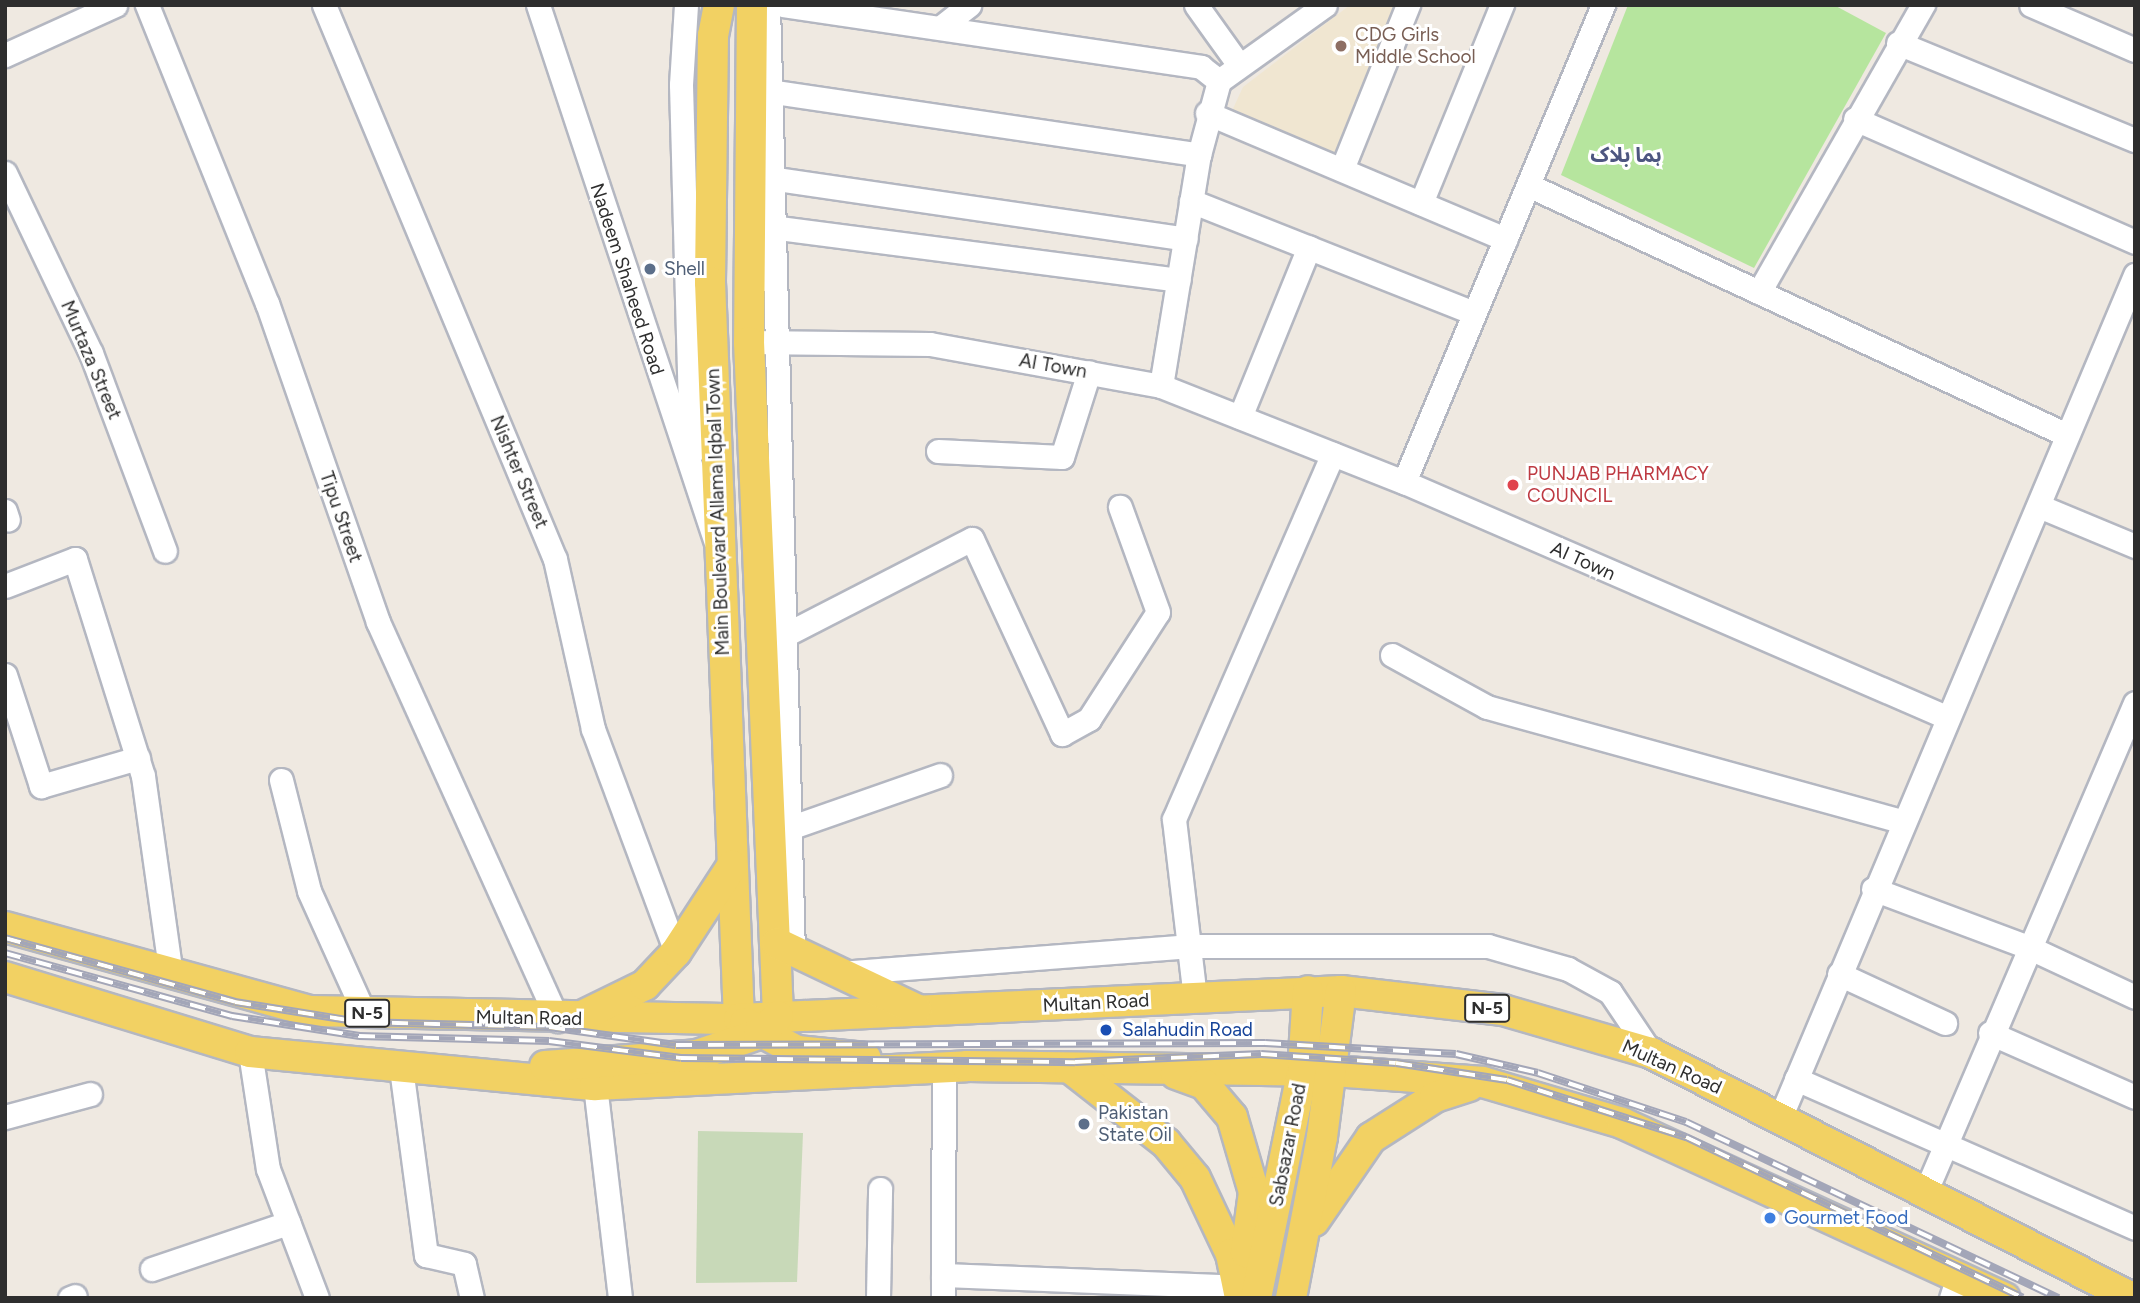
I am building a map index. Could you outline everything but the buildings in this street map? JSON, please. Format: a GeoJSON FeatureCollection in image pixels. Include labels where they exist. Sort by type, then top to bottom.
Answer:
{"type":"FeatureCollection","features":[{"type":"Feature","properties":{"kind":"main road","name":"Main Boulevard Allama Iqbal Town"},"geometry":{"type":"LineString","coordinates":[[719,5],[698,213],[719,550],[732,866],[759,1023]]}},
{"type":"Feature","properties":{"kind":"main road","name":"Main Boulevard Allama Iqbal Town"},"geometry":{"type":"LineString","coordinates":[[752,5],[761,342],[785,947],[759,1023]]}},
{"type":"Feature","properties":{"kind":"main road"},"geometry":{"type":"LineString","coordinates":[[567,1020],[645,985],[676,952],[732,866]]}},
{"type":"Feature","properties":{"kind":"main road","name":"Multan Road"},"geometry":{"type":"LineString","coordinates":[[5,927],[311,1011],[567,1020],[759,1023],[1308,991],[1341,991],[1503,1010],[1651,1053],[2132,1298]]}},
{"type":"Feature","properties":{"kind":"main road"},"geometry":{"type":"LineString","coordinates":[[785,947],[925,1013]]}},
{"type":"Feature","properties":{"kind":"main road"},"geometry":{"type":"LineString","coordinates":[[5,977],[250,1052],[595,1085],[956,1066],[1167,1071],[1303,1070],[1483,1082],[1622,1123],[1955,1287],[2005,1298]]}},
{"type":"Feature","properties":{"kind":"main road","name":"Sabsazar Road"},"geometry":{"type":"LineString","coordinates":[[1245,1294],[1303,1070],[1308,991]]}},
{"type":"Feature","properties":{"kind":"main road","name":"Sabsazar Road"},"geometry":{"type":"LineString","coordinates":[[1291,1298],[1333,1071],[1341,991]]}},
{"type":"Feature","properties":{"kind":"main road"},"geometry":{"type":"LineString","coordinates":[[470,1072],[697,1055],[759,1023],[797,1051],[956,1066]]}},
{"type":"Feature","properties":{"kind":"main road"},"geometry":{"type":"LineString","coordinates":[[1070,1068],[1166,1143],[1195,1178],[1214,1212],[1245,1294]]}},
{"type":"Feature","properties":{"kind":"main road"},"geometry":{"type":"LineString","coordinates":[[1167,1071],[1203,1084],[1232,1117],[1254,1192],[1245,1294]]}},
{"type":"Feature","properties":{"kind":"main road"},"geometry":{"type":"LineString","coordinates":[[1299,1260],[1321,1205],[1371,1138],[1435,1097],[1483,1082]]}},
{"type":"Feature","properties":{"kind":"street"},"geometry":{"type":"LineString","coordinates":[[5,55],[115,5]]}},
{"type":"Feature","properties":{"kind":"street","name":"Tipu Street"},"geometry":{"type":"LineString","coordinates":[[146,5],[267,303],[378,622],[567,1020]]}},
{"type":"Feature","properties":{"kind":"street","name":"Nishter Street"},"geometry":{"type":"LineString","coordinates":[[324,5],[555,559],[593,729],[676,952]]}},
{"type":"Feature","properties":{"kind":"street","name":"Nadeem Shaheed Road"},"geometry":{"type":"LineString","coordinates":[[538,5],[691,477],[719,550]]}},
{"type":"Feature","properties":{"kind":"street"},"geometry":{"type":"LineString","coordinates":[[685,5],[698,213],[691,477]]}},
{"type":"Feature","properties":{"kind":"street"},"geometry":{"type":"LineString","coordinates":[[768,5],[771,227],[761,342],[782,636],[789,828],[785,947]]}},
{"type":"Feature","properties":{"kind":"street"},"geometry":{"type":"LineString","coordinates":[[783,5],[1202,67],[1219,81]]}},
{"type":"Feature","properties":{"kind":"street"},"geometry":{"type":"LineString","coordinates":[[942,27],[969,5]]}},
{"type":"Feature","properties":{"kind":"street"},"geometry":{"type":"LineString","coordinates":[[1196,5],[1239,65]]}},
{"type":"Feature","properties":{"kind":"street"},"geometry":{"type":"LineString","coordinates":[[1342,169],[1408,5]]}},
{"type":"Feature","properties":{"kind":"street"},"geometry":{"type":"LineString","coordinates":[[1421,203],[1502,5]]}},
{"type":"Feature","properties":{"kind":"street"},"geometry":{"type":"LineString","coordinates":[[1404,482],[1603,5]]}},
{"type":"Feature","properties":{"kind":"street"},"geometry":{"type":"LineString","coordinates":[[1759,292],[1898,43],[1923,5]]}},
{"type":"Feature","properties":{"kind":"street"},"geometry":{"type":"LineString","coordinates":[[2031,5],[2135,50]]}},
{"type":"Feature","properties":{"kind":"street"},"geometry":{"type":"LineString","coordinates":[[1161,386],[1199,155],[1208,113],[1219,81],[1314,9]]}},
{"type":"Feature","properties":{"kind":"street"},"geometry":{"type":"LineString","coordinates":[[1898,43],[2135,140]]}},
{"type":"Feature","properties":{"kind":"street"},"geometry":{"type":"LineString","coordinates":[[768,91],[1199,155]]}},
{"type":"Feature","properties":{"kind":"street"},"geometry":{"type":"LineString","coordinates":[[1208,113],[1505,239]]}},
{"type":"Feature","properties":{"kind":"street"},"geometry":{"type":"LineString","coordinates":[[1855,119],[2135,242]]}},
{"type":"Feature","properties":{"kind":"street","name":"Murtaza Street"},"geometry":{"type":"LineString","coordinates":[[5,173],[91,353],[165,551]]}},
{"type":"Feature","properties":{"kind":"street"},"geometry":{"type":"LineString","coordinates":[[770,178],[1186,239]]}},
{"type":"Feature","properties":{"kind":"street"},"geometry":{"type":"LineString","coordinates":[[1528,185],[2067,435]]}},
{"type":"Feature","properties":{"kind":"street"},"geometry":{"type":"LineString","coordinates":[[1191,201],[1474,313]]}},
{"type":"Feature","properties":{"kind":"street"},"geometry":{"type":"LineString","coordinates":[[771,227],[1179,280]]}},
{"type":"Feature","properties":{"kind":"street"},"geometry":{"type":"LineString","coordinates":[[1240,417],[1309,247]]}},
{"type":"Feature","properties":{"kind":"street"},"geometry":{"type":"LineString","coordinates":[[1780,1118],[1944,716],[2039,506],[2135,275]]}},
{"type":"Feature","properties":{"kind":"street","name":"AI Town"},"geometry":{"type":"LineString","coordinates":[[761,342],[930,344],[1161,386],[1404,482],[1944,716]]}},
{"type":"Feature","properties":{"kind":"street"},"geometry":{"type":"LineString","coordinates":[[938,451],[1062,457],[1089,372]]}},
{"type":"Feature","properties":{"kind":"street"},"geometry":{"type":"LineString","coordinates":[[1195,998],[1174,839],[1178,801],[1333,454]]}},
{"type":"Feature","properties":{"kind":"street"},"geometry":{"type":"LineString","coordinates":[[2039,506],[2135,546]]}},
{"type":"Feature","properties":{"kind":"street"},"geometry":{"type":"LineString","coordinates":[[782,636],[972,538],[1062,734],[1089,719],[1157,612],[1119,507]]}},
{"type":"Feature","properties":{"kind":"street"},"geometry":{"type":"LineString","coordinates":[[5,586],[75,559],[138,758],[171,974]]}},
{"type":"Feature","properties":{"kind":"street"},"geometry":{"type":"LineString","coordinates":[[1392,655],[1488,707],[1901,821]]}},
{"type":"Feature","properties":{"kind":"street"},"geometry":{"type":"LineString","coordinates":[[5,674],[40,786],[138,758]]}},
{"type":"Feature","properties":{"kind":"street"},"geometry":{"type":"LineString","coordinates":[[1925,1193],[1943,1142],[2135,703]]}},
{"type":"Feature","properties":{"kind":"street"},"geometry":{"type":"LineString","coordinates":[[789,828],[940,775]]}},
{"type":"Feature","properties":{"kind":"street"},"geometry":{"type":"LineString","coordinates":[[281,780],[309,891],[364,1013]]}},
{"type":"Feature","properties":{"kind":"street"},"geometry":{"type":"LineString","coordinates":[[1873,889],[2028,947],[2135,998]]}},
{"type":"Feature","properties":{"kind":"street"},"geometry":{"type":"LineString","coordinates":[[838,973],[1188,946],[1488,946],[1568,969],[1610,992],[1651,1053]]}},
{"type":"Feature","properties":{"kind":"street"},"geometry":{"type":"LineString","coordinates":[[1839,974],[1945,1023]]}},
{"type":"Feature","properties":{"kind":"street"},"geometry":{"type":"LineString","coordinates":[[1990,1033],[2135,1097]]}},
{"type":"Feature","properties":{"kind":"street"},"geometry":{"type":"LineString","coordinates":[[250,1052],[265,1155],[317,1298]]}},
{"type":"Feature","properties":{"kind":"street"},"geometry":{"type":"LineString","coordinates":[[943,1298],[956,1066]]}},
{"type":"Feature","properties":{"kind":"street"},"geometry":{"type":"LineString","coordinates":[[401,1068],[426,1255],[464,1264],[472,1298]]}},
{"type":"Feature","properties":{"kind":"street"},"geometry":{"type":"LineString","coordinates":[[1796,1079],[2135,1227]]}},
{"type":"Feature","properties":{"kind":"street"},"geometry":{"type":"LineString","coordinates":[[595,1085],[620,1298]]}},
{"type":"Feature","properties":{"kind":"street"},"geometry":{"type":"LineString","coordinates":[[5,1117],[90,1094]]}},
{"type":"Feature","properties":{"kind":"street"},"geometry":{"type":"LineString","coordinates":[[878,1298],[880,1189]]}},
{"type":"Feature","properties":{"kind":"street"},"geometry":{"type":"LineString","coordinates":[[152,1269],[288,1223]]}},
{"type":"Feature","properties":{"kind":"street"},"geometry":{"type":"LineString","coordinates":[[943,1275],[1245,1294]]}},
{"type":"Feature","properties":{"kind":"shaded area","name":"CDG Girls Middle School"},"geometry":{"type":"Polygon","coordinates":[[[1350,5],[1402,5],[1341,151],[1330,154],[1231,113],[1243,87],[1350,5]]]}},
{"type":"Feature","properties":{"kind":"green space"},"geometry":{"type":"Polygon","coordinates":[[[1628,5],[1834,5],[1886,33],[1754,268],[1561,175],[1628,5]]]}},
{"type":"Feature","properties":{"kind":"green space"},"geometry":{"type":"Polygon","coordinates":[[[698,1131],[803,1133],[797,1282],[696,1283],[698,1131]]]}},
{"type":"Feature","properties":{"kind":"railway"},"geometry":{"type":"LineString","coordinates":[[5,938],[235,1002],[360,1022],[549,1027],[676,1045],[1265,1043],[1456,1054],[1538,1073],[1686,1122],[2058,1298]]}},
{"type":"Feature","properties":{"kind":"railway"},"geometry":{"type":"LineString","coordinates":[[5,953],[232,1016],[359,1036],[549,1041],[681,1058],[1075,1062],[1261,1054],[1396,1063],[1507,1080],[1686,1137],[2023,1298]]}},
{"type":"Feature","properties":{"kind":"place","name":"CDG Girls Middle School"},"geometry":{"type":"Point","coordinates":[1341,46]}},
{"type":"Feature","properties":{"kind":"place","name":"Shell"},"geometry":{"type":"Point","coordinates":[650,269]}},
{"type":"Feature","properties":{"kind":"place","name":"PUNJAB PHARMACY COUNCIL"},"geometry":{"type":"Point","coordinates":[1513,485]}},
{"type":"Feature","properties":{"kind":"place","name":"Salahudin Road"},"geometry":{"type":"Point","coordinates":[1106,1030]}},
{"type":"Feature","properties":{"kind":"place","name":"Pakistan State Oil"},"geometry":{"type":"Point","coordinates":[1084,1124]}},
{"type":"Feature","properties":{"kind":"place","name":"Gourmet Food"},"geometry":{"type":"Point","coordinates":[1770,1218]}},
{"type":"Feature","properties":{"kind":"district","name":"ہما بلاک"},"geometry":{"type":"Point","coordinates":[1626,155]}}]}
